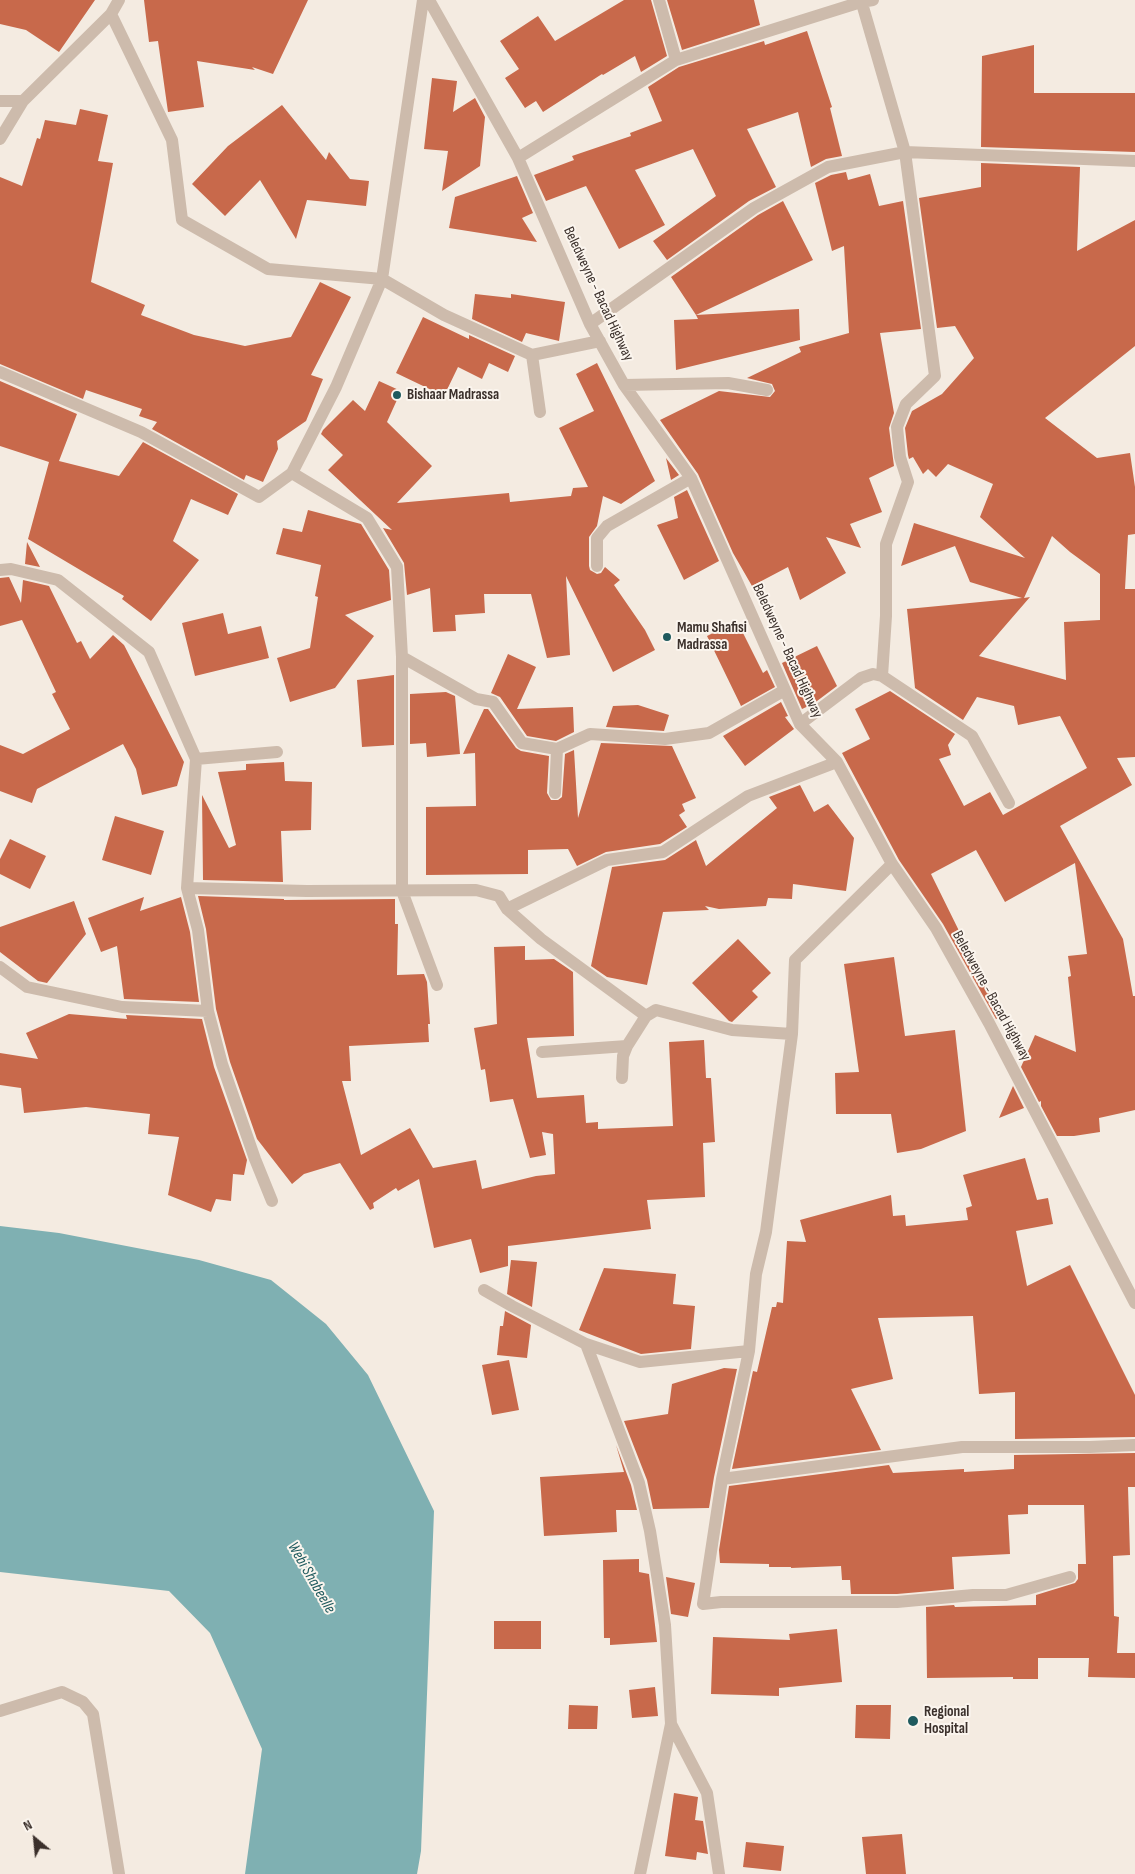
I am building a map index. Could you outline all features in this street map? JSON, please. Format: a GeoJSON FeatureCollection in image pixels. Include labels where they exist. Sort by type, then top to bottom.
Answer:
{"type":"FeatureCollection","features":[{"type":"Feature","properties":{"kind":"street"},"geometry":{"type":"LineString","coordinates":[[0,139],[23,101],[111,14],[119,0]]}},
{"type":"Feature","properties":{"kind":"street"},"geometry":{"type":"LineString","coordinates":[[0,372],[141,432],[259,497],[292,473],[336,387],[382,279],[423,0]]}},
{"type":"Feature","properties":{"kind":"street","name":"Beledweyne - Bacad Highway"},"geometry":{"type":"LineString","coordinates":[[429,0],[518,158],[590,324],[624,385],[691,478],[800,724],[837,762],[892,864],[936,928],[989,1023],[1135,1303]]}},
{"type":"Feature","properties":{"kind":"street"},"geometry":{"type":"LineString","coordinates":[[659,0],[676,60]]}},
{"type":"Feature","properties":{"kind":"street"},"geometry":{"type":"LineString","coordinates":[[518,158],[676,60],[865,1],[905,152],[934,376],[906,404],[897,427],[900,457],[908,482],[886,544],[886,616],[882,676]]}},
{"type":"Feature","properties":{"kind":"street"},"geometry":{"type":"LineString","coordinates":[[111,14],[172,140],[182,220],[268,269],[382,279],[444,316],[532,355],[600,342]]}},
{"type":"Feature","properties":{"kind":"street"},"geometry":{"type":"LineString","coordinates":[[0,101],[23,101]]}},
{"type":"Feature","properties":{"kind":"street"},"geometry":{"type":"LineString","coordinates":[[590,324],[754,208],[828,167],[905,152],[1135,160]]}},
{"type":"Feature","properties":{"kind":"street"},"geometry":{"type":"LineString","coordinates":[[532,355],[540,412]]}},
{"type":"Feature","properties":{"kind":"street"},"geometry":{"type":"LineString","coordinates":[[624,385],[728,383],[767,390]]}},
{"type":"Feature","properties":{"kind":"street"},"geometry":{"type":"LineString","coordinates":[[292,473],[367,518],[397,567],[402,657],[402,891],[437,985]]}},
{"type":"Feature","properties":{"kind":"street"},"geometry":{"type":"LineString","coordinates":[[597,566],[597,538],[607,526],[691,478]]}},
{"type":"Feature","properties":{"kind":"street"},"geometry":{"type":"LineString","coordinates":[[0,570],[11,569],[58,580],[149,652],[196,759],[187,888],[198,930],[208,1011],[222,1064],[255,1160],[272,1201]]}},
{"type":"Feature","properties":{"kind":"street"},"geometry":{"type":"LineString","coordinates":[[402,657],[476,699],[493,702],[522,743],[557,749],[590,734],[665,740],[709,733],[785,690]]}},
{"type":"Feature","properties":{"kind":"street"},"geometry":{"type":"LineString","coordinates":[[800,724],[861,678],[873,674],[882,676],[972,736],[1009,803]]}},
{"type":"Feature","properties":{"kind":"street"},"geometry":{"type":"LineString","coordinates":[[555,792],[557,749]]}},
{"type":"Feature","properties":{"kind":"street"},"geometry":{"type":"LineString","coordinates":[[196,759],[277,752]]}},
{"type":"Feature","properties":{"kind":"street"},"geometry":{"type":"LineString","coordinates":[[507,909],[606,860],[662,852],[748,796],[837,762]]}},
{"type":"Feature","properties":{"kind":"street"},"geometry":{"type":"LineString","coordinates":[[892,864],[795,960],[792,1034],[766,1232],[756,1274],[748,1351],[722,1479],[703,1604],[721,1602],[897,1602],[972,1595],[1006,1595],[1070,1577]]}},
{"type":"Feature","properties":{"kind":"street"},"geometry":{"type":"LineString","coordinates":[[187,888],[307,891],[476,890],[499,896],[507,909],[541,939],[646,1016]]}},
{"type":"Feature","properties":{"kind":"street"},"geometry":{"type":"LineString","coordinates":[[0,967],[27,986],[122,1007],[208,1011]]}},
{"type":"Feature","properties":{"kind":"street"},"geometry":{"type":"LineString","coordinates":[[622,1078],[622,1056],[627,1046],[646,1016],[656,1010],[732,1030],[792,1034]]}},
{"type":"Feature","properties":{"kind":"street"},"geometry":{"type":"LineString","coordinates":[[542,1052],[627,1046]]}},
{"type":"Feature","properties":{"kind":"street"},"geometry":{"type":"LineString","coordinates":[[484,1290],[586,1344],[640,1362],[748,1351]]}},
{"type":"Feature","properties":{"kind":"street"},"geometry":{"type":"LineString","coordinates":[[586,1344],[639,1483],[650,1531],[665,1625],[672,1724],[640,1874]]}},
{"type":"Feature","properties":{"kind":"street"},"geometry":{"type":"LineString","coordinates":[[722,1479],[962,1447],[1135,1445]]}},
{"type":"Feature","properties":{"kind":"street"},"geometry":{"type":"LineString","coordinates":[[0,1711],[62,1692],[83,1702],[93,1714],[118,1874]]}},
{"type":"Feature","properties":{"kind":"street"},"geometry":{"type":"LineString","coordinates":[[672,1724],[707,1793],[719,1874]]}},
{"type":"Feature","properties":{"kind":"water","name":"Webi Shabeelle"},"geometry":{"type":"Polygon","coordinates":[[[0,1226],[59,1233],[199,1260],[271,1280],[326,1324],[368,1375],[434,1511],[421,1851],[417,1874],[245,1874],[262,1749],[210,1633],[169,1591],[0,1572],[0,1226]]]}},
{"type":"Feature","properties":{"kind":"building"},"geometry":{"type":"Polygon","coordinates":[[[0,0],[95,0],[59,52],[26,30],[0,24],[0,0]]]}},
{"type":"Feature","properties":{"kind":"building"},"geometry":{"type":"Polygon","coordinates":[[[144,0],[308,0],[273,74],[252,67],[255,70],[197,61],[204,107],[168,112],[158,41],[149,42],[144,0]]]}},
{"type":"Feature","properties":{"kind":"building"},"geometry":{"type":"Polygon","coordinates":[[[624,0],[651,0],[667,56],[641,72],[635,56],[602,74],[543,112],[536,101],[525,108],[505,78],[519,69],[500,41],[538,16],[555,41],[624,0]]]}},
{"type":"Feature","properties":{"kind":"building"},"geometry":{"type":"Polygon","coordinates":[[[667,0],[754,0],[760,25],[682,50],[667,0]]]}},
{"type":"Feature","properties":{"kind":"building"},"geometry":{"type":"Polygon","coordinates":[[[807,31],[832,107],[830,108],[842,156],[826,159],[811,167],[798,112],[747,129],[776,187],[749,201],[667,260],[653,241],[716,196],[693,149],[635,170],[665,225],[619,249],[586,186],[546,201],[534,175],[574,160],[572,156],[631,136],[630,133],[662,121],[648,87],[679,67],[764,41],[765,45],[807,31]]]}},
{"type":"Feature","properties":{"kind":"building"},"geometry":{"type":"Polygon","coordinates":[[[1034,45],[1034,93],[1135,93],[1135,152],[981,147],[982,56],[1034,45]]]}},
{"type":"Feature","properties":{"kind":"building"},"geometry":{"type":"Polygon","coordinates":[[[432,78],[457,81],[453,112],[475,98],[485,117],[480,166],[442,191],[448,151],[424,149],[432,78]]]}},
{"type":"Feature","properties":{"kind":"building"},"geometry":{"type":"Polygon","coordinates":[[[282,105],[326,160],[329,152],[350,179],[369,181],[366,206],[307,200],[296,239],[260,180],[225,216],[192,184],[228,146],[282,105]]]}},
{"type":"Feature","properties":{"kind":"building"},"geometry":{"type":"Polygon","coordinates":[[[80,109],[108,115],[98,161],[113,163],[91,282],[145,305],[141,315],[194,335],[245,346],[291,337],[320,282],[351,297],[311,375],[323,379],[306,421],[277,441],[278,449],[263,482],[246,475],[244,480],[152,429],[157,422],[139,416],[142,409],[86,390],[83,399],[0,364],[0,177],[22,186],[37,138],[40,139],[45,120],[76,125],[80,109]]]}},
{"type":"Feature","properties":{"kind":"building"},"geometry":{"type":"Polygon","coordinates":[[[981,163],[1080,167],[1077,251],[1135,220],[1135,346],[1045,418],[1097,458],[1130,453],[1135,487],[1135,534],[1128,535],[1125,589],[1135,589],[1135,757],[1117,758],[1132,785],[1060,826],[1123,939],[1133,996],[1135,996],[1135,1110],[1099,1118],[1100,1132],[1074,1136],[1057,1136],[1041,1106],[1041,1101],[1039,1102],[1021,1067],[1035,1035],[1076,1052],[1068,977],[1071,976],[1068,956],[1087,954],[1075,863],[1005,902],[976,850],[931,874],[1001,1016],[996,1019],[943,924],[899,860],[842,753],[870,739],[855,709],[890,691],[955,734],[948,745],[951,755],[939,759],[964,806],[990,792],[1003,815],[1087,768],[1060,716],[1018,725],[1014,706],[977,697],[963,720],[915,688],[907,609],[1022,598],[970,582],[955,546],[901,566],[914,523],[1025,558],[980,517],[993,484],[948,464],[936,477],[928,469],[923,474],[913,457],[909,459],[908,455],[905,428],[912,411],[942,394],[974,358],[955,326],[937,328],[919,198],[981,187],[981,163]],[[1052,536],[1024,598],[1030,597],[979,656],[1066,680],[1064,622],[1100,620],[1100,574],[1052,536]]]}},
{"type":"Feature","properties":{"kind":"building"},"geometry":{"type":"Polygon","coordinates":[[[846,172],[848,180],[870,174],[879,206],[903,201],[921,329],[880,333],[894,413],[889,428],[894,466],[869,478],[882,512],[850,524],[861,548],[826,537],[846,573],[800,600],[788,567],[752,586],[733,553],[698,474],[660,420],[719,391],[770,397],[775,391],[772,384],[747,378],[801,352],[799,347],[849,333],[844,246],[832,251],[815,183],[831,175],[846,172]]]}},
{"type":"Feature","properties":{"kind":"building"},"geometry":{"type":"Polygon","coordinates":[[[517,176],[533,213],[522,218],[537,242],[449,228],[455,197],[517,176]]]}},
{"type":"Feature","properties":{"kind":"building"},"geometry":{"type":"Polygon","coordinates":[[[783,201],[813,260],[696,315],[671,277],[758,215],[783,201]]]}},
{"type":"Feature","properties":{"kind":"building"},"geometry":{"type":"Polygon","coordinates":[[[475,294],[511,298],[511,294],[565,302],[559,341],[526,333],[522,342],[472,319],[475,294]]]}},
{"type":"Feature","properties":{"kind":"building"},"geometry":{"type":"Polygon","coordinates":[[[799,309],[800,340],[676,370],[674,320],[698,319],[696,315],[799,309]]]}},
{"type":"Feature","properties":{"kind":"building"},"geometry":{"type":"Polygon","coordinates":[[[423,317],[469,339],[469,335],[515,356],[508,372],[489,363],[482,379],[458,367],[444,396],[396,373],[423,317]]]}},
{"type":"Feature","properties":{"kind":"building"},"geometry":{"type":"Polygon","coordinates":[[[597,363],[655,481],[621,504],[603,496],[597,526],[589,537],[589,566],[590,570],[597,574],[601,573],[605,567],[620,580],[614,585],[645,630],[655,650],[613,672],[566,576],[570,655],[547,658],[531,594],[484,594],[485,613],[455,615],[456,631],[433,632],[430,588],[407,595],[404,563],[383,528],[392,530],[328,470],[343,455],[321,434],[323,430],[353,400],[365,411],[379,381],[401,391],[387,422],[432,466],[397,503],[509,493],[510,502],[571,496],[573,488],[588,487],[559,428],[594,411],[576,374],[597,363]]]}},
{"type":"Feature","properties":{"kind":"building"},"geometry":{"type":"Polygon","coordinates":[[[0,381],[77,414],[59,461],[119,476],[143,442],[238,494],[228,515],[191,499],[173,541],[199,560],[151,621],[122,599],[124,596],[28,539],[49,462],[0,446],[0,381]]]}},
{"type":"Feature","properties":{"kind":"building"},"geometry":{"type":"Polygon","coordinates":[[[666,458],[679,475],[671,480],[666,458]]]}},
{"type":"Feature","properties":{"kind":"building"},"geometry":{"type":"Polygon","coordinates":[[[687,490],[719,561],[684,580],[657,525],[678,518],[674,497],[687,490]]]}},
{"type":"Feature","properties":{"kind":"building"},"geometry":{"type":"Polygon","coordinates":[[[308,510],[361,524],[389,570],[391,600],[345,615],[374,636],[335,688],[290,702],[277,658],[310,648],[318,597],[315,596],[321,565],[276,554],[283,528],[302,532],[308,510]]]}},
{"type":"Feature","properties":{"kind":"building"},"geometry":{"type":"Polygon","coordinates":[[[27,542],[40,567],[25,564],[27,542]]]}},
{"type":"Feature","properties":{"kind":"building"},"geometry":{"type":"Polygon","coordinates":[[[9,577],[21,603],[23,580],[49,586],[77,643],[81,641],[90,659],[113,635],[124,645],[184,762],[177,786],[142,795],[136,769],[123,744],[37,789],[32,803],[0,791],[0,745],[23,754],[70,729],[52,694],[56,692],[22,620],[0,626],[0,578],[9,577]]]}},
{"type":"Feature","properties":{"kind":"building"},"geometry":{"type":"Polygon","coordinates":[[[223,613],[228,634],[261,626],[269,658],[195,676],[182,623],[223,613]]]}},
{"type":"Feature","properties":{"kind":"building"},"geometry":{"type":"Polygon","coordinates":[[[737,621],[763,673],[767,670],[775,687],[741,706],[707,636],[737,621]]]}},
{"type":"Feature","properties":{"kind":"building"},"geometry":{"type":"Polygon","coordinates":[[[817,646],[837,686],[813,704],[802,709],[782,663],[817,646]]]}},
{"type":"Feature","properties":{"kind":"building"},"geometry":{"type":"Polygon","coordinates":[[[508,654],[536,667],[517,709],[573,707],[574,732],[556,741],[527,736],[500,697],[491,693],[508,654]]]}},
{"type":"Feature","properties":{"kind":"building"},"geometry":{"type":"Polygon","coordinates":[[[394,675],[394,745],[362,747],[357,680],[394,675]]]}},
{"type":"Feature","properties":{"kind":"building"},"geometry":{"type":"Polygon","coordinates":[[[446,692],[455,696],[460,754],[427,757],[426,743],[410,744],[410,694],[446,692]]]}},
{"type":"Feature","properties":{"kind":"building"},"geometry":{"type":"Polygon","coordinates":[[[781,702],[788,716],[785,717],[794,729],[745,766],[723,736],[781,702]]]}},
{"type":"Feature","properties":{"kind":"building"},"geometry":{"type":"Polygon","coordinates":[[[638,705],[669,715],[664,731],[606,727],[613,706],[638,705]]]}},
{"type":"Feature","properties":{"kind":"building"},"geometry":{"type":"Polygon","coordinates":[[[484,709],[488,709],[516,748],[521,751],[549,756],[547,793],[551,800],[558,800],[562,797],[565,754],[574,750],[578,818],[601,743],[672,746],[696,798],[682,804],[685,811],[679,815],[687,827],[660,844],[606,852],[577,866],[568,849],[528,850],[528,874],[426,875],[426,807],[476,806],[475,753],[463,754],[484,709]]]}},
{"type":"Feature","properties":{"kind":"building"},"geometry":{"type":"Polygon","coordinates":[[[284,762],[285,781],[312,782],[311,830],[281,831],[283,882],[203,880],[202,795],[229,848],[236,845],[218,772],[246,770],[246,764],[284,762]]]}},
{"type":"Feature","properties":{"kind":"building"},"geometry":{"type":"Polygon","coordinates":[[[800,785],[814,812],[828,804],[854,838],[846,891],[793,884],[792,899],[768,898],[766,906],[719,909],[705,906],[709,910],[663,912],[647,985],[607,977],[591,966],[612,867],[665,860],[696,840],[706,866],[777,808],[769,797],[800,785]]]}},
{"type":"Feature","properties":{"kind":"building"},"geometry":{"type":"Polygon","coordinates":[[[115,816],[164,831],[151,875],[102,860],[115,816]]]}},
{"type":"Feature","properties":{"kind":"building"},"geometry":{"type":"Polygon","coordinates":[[[10,839],[46,856],[30,889],[0,874],[0,859],[10,839]]]}},
{"type":"Feature","properties":{"kind":"building"},"geometry":{"type":"Polygon","coordinates":[[[198,896],[284,900],[395,899],[395,924],[398,924],[397,975],[424,974],[427,982],[430,1024],[428,1024],[429,1042],[349,1046],[351,1081],[342,1081],[361,1155],[410,1128],[433,1168],[476,1160],[482,1189],[536,1176],[555,1174],[553,1134],[542,1132],[546,1155],[530,1158],[513,1099],[490,1102],[485,1069],[481,1070],[474,1028],[497,1024],[494,947],[525,946],[525,960],[554,959],[573,972],[574,1036],[527,1038],[537,1098],[584,1095],[586,1123],[598,1122],[598,1129],[673,1126],[669,1042],[704,1040],[706,1078],[711,1078],[715,1142],[703,1143],[705,1197],[647,1200],[651,1229],[508,1246],[508,1266],[480,1273],[471,1239],[434,1248],[419,1179],[398,1191],[396,1188],[373,1203],[374,1208],[370,1210],[340,1163],[304,1174],[292,1184],[257,1139],[230,1062],[216,1009],[206,929],[198,896]]]}},
{"type":"Feature","properties":{"kind":"building"},"geometry":{"type":"Polygon","coordinates":[[[144,897],[140,911],[181,897],[190,932],[199,1002],[124,999],[117,946],[101,952],[88,918],[144,897]]]}},
{"type":"Feature","properties":{"kind":"building"},"geometry":{"type":"Polygon","coordinates":[[[74,901],[86,934],[47,983],[38,981],[0,952],[0,927],[74,901]]]}},
{"type":"Feature","properties":{"kind":"building"},"geometry":{"type":"Polygon","coordinates":[[[738,939],[771,973],[752,991],[758,997],[732,1022],[692,983],[738,939]]]}},
{"type":"Feature","properties":{"kind":"building"},"geometry":{"type":"Polygon","coordinates":[[[894,957],[905,1036],[955,1030],[966,1131],[921,1149],[897,1153],[891,1114],[836,1114],[835,1073],[859,1072],[844,964],[894,957]]]}},
{"type":"Feature","properties":{"kind":"building"},"geometry":{"type":"Polygon","coordinates":[[[69,1014],[127,1019],[126,1015],[202,1019],[214,1067],[247,1160],[244,1175],[233,1174],[231,1201],[216,1199],[211,1212],[168,1195],[179,1137],[148,1134],[150,1114],[86,1107],[24,1113],[21,1088],[0,1085],[0,1053],[38,1059],[26,1033],[69,1014]]]}},
{"type":"Feature","properties":{"kind":"building"},"geometry":{"type":"Polygon","coordinates":[[[1013,1086],[1024,1108],[999,1118],[1013,1086]]]}},
{"type":"Feature","properties":{"kind":"building"},"geometry":{"type":"Polygon","coordinates":[[[1025,1158],[1037,1200],[1048,1198],[1053,1224],[1016,1231],[1027,1286],[1070,1265],[1135,1395],[1135,1437],[1015,1439],[1015,1392],[979,1394],[973,1316],[878,1318],[893,1379],[851,1389],[881,1450],[732,1469],[753,1371],[757,1372],[772,1307],[776,1307],[777,1302],[783,1303],[787,1241],[806,1242],[800,1220],[891,1195],[893,1216],[905,1215],[906,1226],[968,1220],[966,1208],[972,1206],[963,1175],[1025,1158]]]}},
{"type":"Feature","properties":{"kind":"building"},"geometry":{"type":"Polygon","coordinates":[[[511,1260],[537,1262],[532,1307],[507,1294],[511,1260]]]}},
{"type":"Feature","properties":{"kind":"building"},"geometry":{"type":"Polygon","coordinates":[[[604,1268],[676,1274],[673,1304],[695,1306],[691,1349],[641,1354],[579,1330],[604,1268]]]}},
{"type":"Feature","properties":{"kind":"building"},"geometry":{"type":"Polygon","coordinates":[[[505,1311],[531,1325],[527,1358],[497,1355],[500,1326],[503,1326],[505,1311]]]}},
{"type":"Feature","properties":{"kind":"building"},"geometry":{"type":"Polygon","coordinates":[[[509,1360],[519,1410],[492,1415],[482,1365],[509,1360]]]}},
{"type":"Feature","properties":{"kind":"building"},"geometry":{"type":"Polygon","coordinates":[[[724,1368],[737,1369],[709,1508],[653,1509],[647,1480],[624,1421],[668,1414],[672,1384],[724,1368]]]}},
{"type":"Feature","properties":{"kind":"building"},"geometry":{"type":"Polygon","coordinates":[[[616,1445],[631,1485],[637,1510],[616,1510],[617,1532],[544,1536],[540,1477],[624,1472],[616,1445]]]}},
{"type":"Feature","properties":{"kind":"building"},"geometry":{"type":"Polygon","coordinates":[[[1135,1453],[1135,1487],[1128,1487],[1130,1555],[1113,1556],[1114,1616],[1119,1617],[1117,1653],[1135,1653],[1135,1678],[1088,1677],[1089,1658],[1038,1658],[1038,1679],[1013,1679],[1013,1677],[927,1678],[926,1607],[1036,1605],[1036,1595],[1075,1583],[1078,1579],[1078,1564],[1086,1564],[1084,1505],[1028,1505],[1028,1514],[1008,1515],[1010,1554],[952,1557],[954,1589],[897,1594],[851,1594],[850,1580],[842,1580],[841,1566],[791,1568],[769,1567],[769,1564],[720,1563],[719,1550],[729,1486],[889,1465],[893,1473],[964,1469],[964,1472],[1014,1469],[1014,1455],[1135,1453]]]}},
{"type":"Feature","properties":{"kind":"building"},"geometry":{"type":"Polygon","coordinates":[[[639,1559],[639,1572],[649,1574],[657,1642],[610,1645],[610,1638],[604,1638],[603,1560],[639,1559]]]}},
{"type":"Feature","properties":{"kind":"building"},"geometry":{"type":"Polygon","coordinates":[[[666,1577],[695,1583],[688,1617],[671,1614],[666,1577]]]}},
{"type":"Feature","properties":{"kind":"building"},"geometry":{"type":"Polygon","coordinates":[[[494,1621],[541,1621],[541,1649],[494,1649],[494,1621]]]}},
{"type":"Feature","properties":{"kind":"building"},"geometry":{"type":"Polygon","coordinates":[[[837,1629],[842,1682],[779,1688],[779,1696],[711,1694],[713,1637],[790,1640],[789,1634],[837,1629]]]}},
{"type":"Feature","properties":{"kind":"building"},"geometry":{"type":"Polygon","coordinates":[[[655,1687],[658,1716],[632,1718],[629,1690],[655,1687]]]}},
{"type":"Feature","properties":{"kind":"building"},"geometry":{"type":"Polygon","coordinates":[[[569,1705],[598,1706],[597,1729],[568,1729],[569,1705]]]}},
{"type":"Feature","properties":{"kind":"building"},"geometry":{"type":"Polygon","coordinates":[[[856,1705],[891,1705],[890,1739],[855,1738],[856,1705]]]}},
{"type":"Feature","properties":{"kind":"building"},"geometry":{"type":"Polygon","coordinates":[[[674,1793],[698,1797],[695,1820],[703,1821],[708,1854],[697,1852],[696,1860],[665,1856],[674,1793]]]}},
{"type":"Feature","properties":{"kind":"building"},"geometry":{"type":"Polygon","coordinates":[[[902,1834],[906,1874],[866,1874],[862,1837],[902,1834]]]}},
{"type":"Feature","properties":{"kind":"building"},"geometry":{"type":"Polygon","coordinates":[[[746,1842],[784,1846],[781,1871],[743,1867],[746,1842]]]}},
{"type":"Feature","properties":{"kind":"place","name":"Bishaar Madrassa"},"geometry":{"type":"Point","coordinates":[397,395]}},
{"type":"Feature","properties":{"kind":"place","name":"Mamu Shafisi Madrassa"},"geometry":{"type":"Point","coordinates":[667,637]}},
{"type":"Feature","properties":{"kind":"place","name":"Regional Hospital"},"geometry":{"type":"Point","coordinates":[913,1721]}}]}
